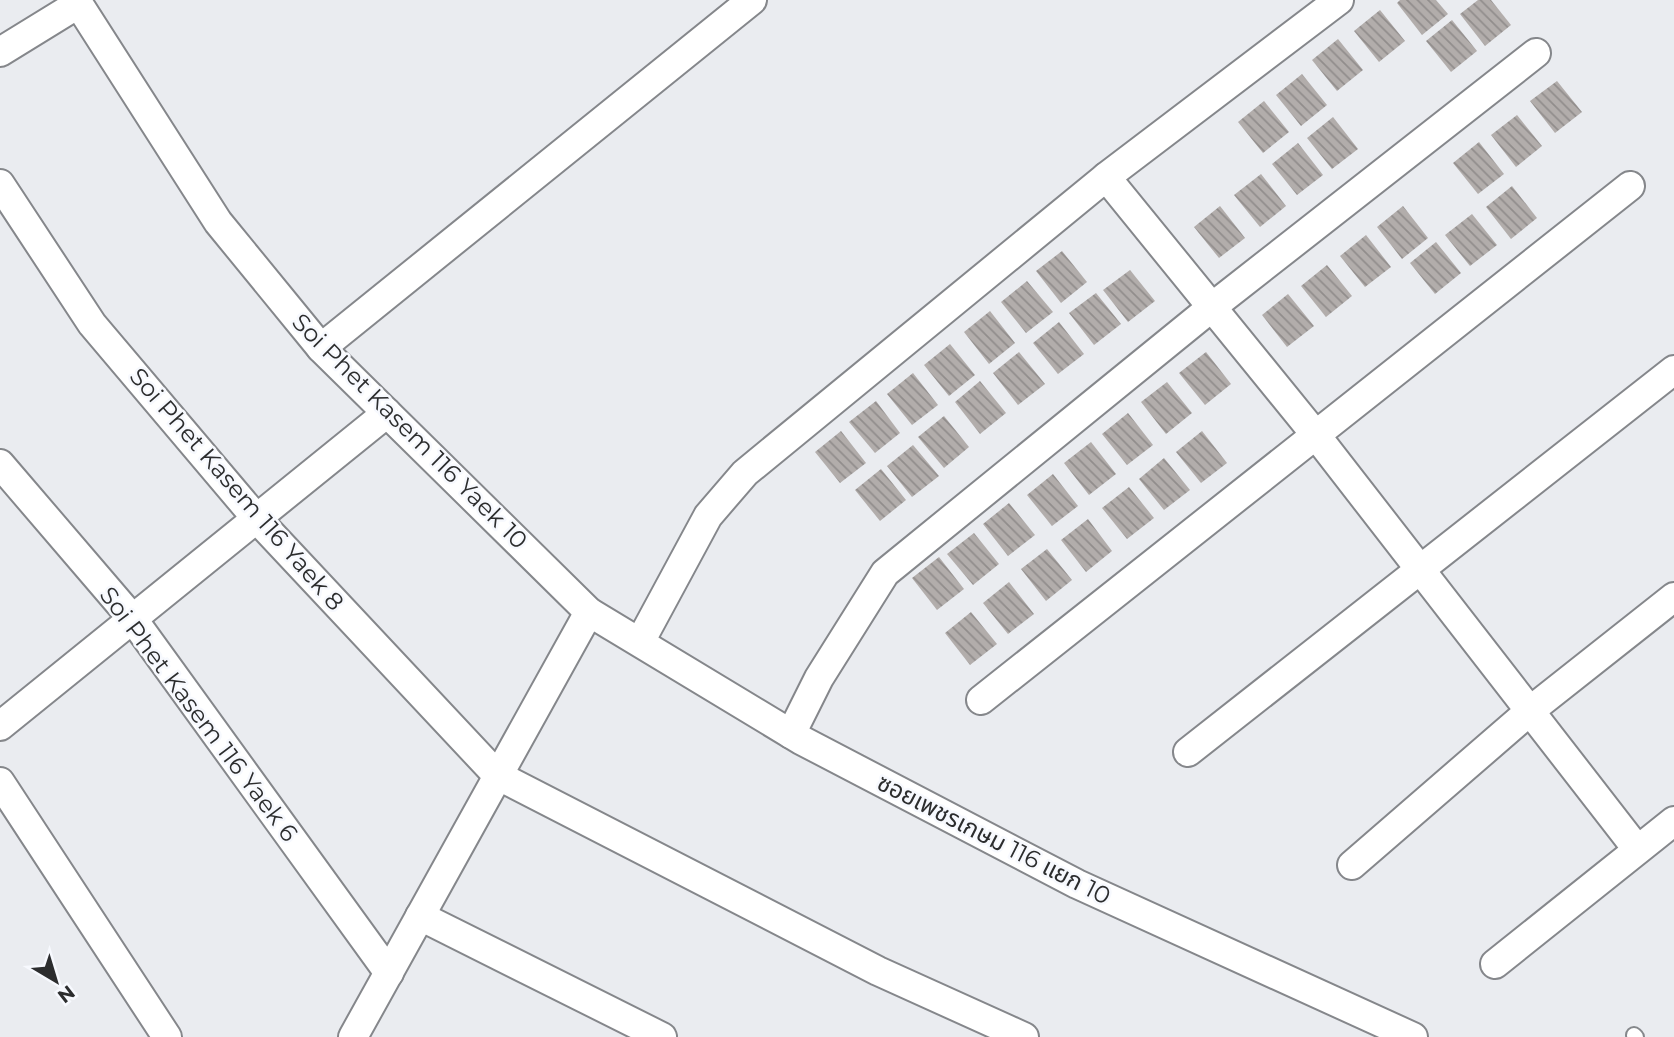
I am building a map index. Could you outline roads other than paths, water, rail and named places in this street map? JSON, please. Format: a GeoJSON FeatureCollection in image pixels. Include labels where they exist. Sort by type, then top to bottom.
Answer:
{"type":"FeatureCollection","features":[{"type":"Feature","properties":{"kind":"street"},"geometry":{"type":"LineString","coordinates":[[321,348],[752,0]]}},
{"type":"Feature","properties":{"kind":"street"},"geometry":{"type":"LineString","coordinates":[[640,642],[708,516],[745,473],[1106,177],[1339,0]]}},
{"type":"Feature","properties":{"kind":"street"},"geometry":{"type":"LineString","coordinates":[[0,52],[77,2]]}},
{"type":"Feature","properties":{"kind":"street","name":"Soi Phet Kasem 116 Yaek 10"},"geometry":{"type":"LineString","coordinates":[[77,2],[218,222],[321,348],[589,612]]}},
{"type":"Feature","properties":{"kind":"street"},"geometry":{"type":"LineString","coordinates":[[791,734],[819,678],[885,573],[1212,307],[1536,53]]}},
{"type":"Feature","properties":{"kind":"street"},"geometry":{"type":"LineString","coordinates":[[1106,177],[1315,434],[1637,849]]}},
{"type":"Feature","properties":{"kind":"street","name":"Soi Phet Kasem 116 Yaek 8"},"geometry":{"type":"LineString","coordinates":[[0,184],[92,324],[257,519],[497,775],[878,971],[1024,1037]]}},
{"type":"Feature","properties":{"kind":"street"},"geometry":{"type":"LineString","coordinates":[[981,700],[1630,186]]}},
{"type":"Feature","properties":{"kind":"street"},"geometry":{"type":"LineString","coordinates":[[1188,752],[1422,571],[1674,370]]}},
{"type":"Feature","properties":{"kind":"street"},"geometry":{"type":"LineString","coordinates":[[0,726],[387,413]]}},
{"type":"Feature","properties":{"kind":"street","name":"Soi Phet Kasem 116 Yaek 6"},"geometry":{"type":"LineString","coordinates":[[0,464],[132,618],[389,973]]}},
{"type":"Feature","properties":{"kind":"street"},"geometry":{"type":"LineString","coordinates":[[1352,865],[1531,710],[1674,597]]}},
{"type":"Feature","properties":{"kind":"street"},"geometry":{"type":"LineString","coordinates":[[353,1037],[589,612]]}},
{"type":"Feature","properties":{"kind":"street","name":"ซอยเพชรเกษม 116 แยก 10"},"geometry":{"type":"LineString","coordinates":[[589,612],[791,734],[1077,884],[1413,1037]]}},
{"type":"Feature","properties":{"kind":"street"},"geometry":{"type":"LineString","coordinates":[[0,782],[167,1037]]}},
{"type":"Feature","properties":{"kind":"street"},"geometry":{"type":"LineString","coordinates":[[1495,964],[1674,821]]}},
{"type":"Feature","properties":{"kind":"street"},"geometry":{"type":"LineString","coordinates":[[420,916],[662,1037]]}}]}
